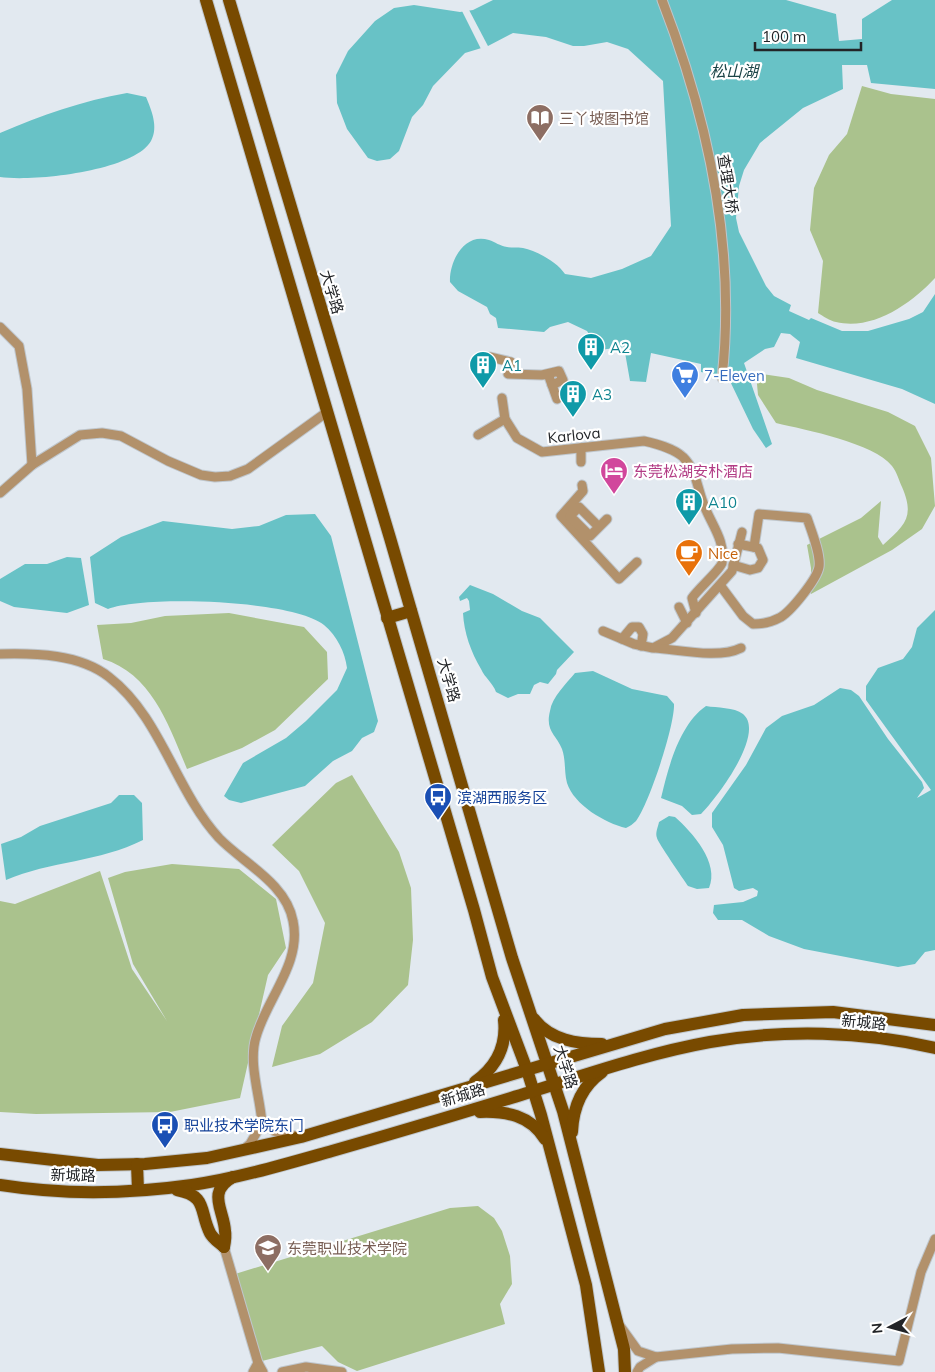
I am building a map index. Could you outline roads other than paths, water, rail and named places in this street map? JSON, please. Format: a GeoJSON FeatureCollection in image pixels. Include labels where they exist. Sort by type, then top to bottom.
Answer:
{"type":"FeatureCollection","features":[{"type":"Feature","properties":{"kind":"main road"},"geometry":{"type":"LineString","coordinates":[[206,0],[501,1003],[534,1091],[586,1286],[600,1372]]}},
{"type":"Feature","properties":{"kind":"main road","name":"大学路"},"geometry":{"type":"LineString","coordinates":[[229,0],[530,1012],[548,1063],[572,1145],[624,1349],[625,1372]]}},
{"type":"Feature","properties":{"kind":"main road"},"geometry":{"type":"LineString","coordinates":[[387,618],[411,611]]}},
{"type":"Feature","properties":{"kind":"main road"},"geometry":{"type":"LineString","coordinates":[[458,1090],[485,1074],[498,1058],[504,1032],[501,1003]]}},
{"type":"Feature","properties":{"kind":"main road"},"geometry":{"type":"LineString","coordinates":[[530,1012],[540,1026],[554,1036],[582,1043],[614,1044]]}},
{"type":"Feature","properties":{"kind":"main road","name":"新城路"},"geometry":{"type":"LineString","coordinates":[[0,1154],[62,1163],[137,1164],[207,1158],[239,1152],[301,1137],[665,1029],[705,1021],[769,1013],[833,1012],[935,1025]]}},
{"type":"Feature","properties":{"kind":"main road","name":"新城路"},"geometry":{"type":"LineString","coordinates":[[0,1185],[38,1191],[138,1190],[235,1176],[279,1166],[606,1069],[702,1044],[752,1037],[798,1034],[846,1035],[935,1048]]}},
{"type":"Feature","properties":{"kind":"main road"},"geometry":{"type":"LineString","coordinates":[[572,1145],[572,1123],[579,1098],[593,1079],[606,1069]]}},
{"type":"Feature","properties":{"kind":"main road"},"geometry":{"type":"LineString","coordinates":[[457,1114],[493,1111],[518,1115],[537,1128],[548,1145]]}},
{"type":"Feature","properties":{"kind":"main road"},"geometry":{"type":"LineString","coordinates":[[137,1164],[138,1190]]}},
{"type":"Feature","properties":{"kind":"main road"},"geometry":{"type":"LineString","coordinates":[[224,1248],[226,1230],[218,1197],[222,1186],[235,1176]]}},
{"type":"Feature","properties":{"kind":"main road"},"geometry":{"type":"LineString","coordinates":[[162,1188],[178,1190],[196,1196],[201,1204],[211,1234],[224,1248]]}},
{"type":"Feature","properties":{"kind":"street","name":"查理大桥"},"geometry":{"type":"LineString","coordinates":[[662,0],[700,112],[718,199],[726,298],[722,378]]}},
{"type":"Feature","properties":{"kind":"street"},"geometry":{"type":"LineString","coordinates":[[0,327],[19,346],[27,389],[32,465]]}},
{"type":"Feature","properties":{"kind":"street"},"geometry":{"type":"LineString","coordinates":[[490,357],[511,362],[508,374],[548,374],[559,371],[563,380],[552,384],[557,399]]}},
{"type":"Feature","properties":{"kind":"street"},"geometry":{"type":"LineString","coordinates":[[478,435],[505,419],[502,398]]}},
{"type":"Feature","properties":{"kind":"street"},"geometry":{"type":"LineString","coordinates":[[0,493],[32,465],[80,435],[102,433],[121,436],[168,461],[201,475],[230,476],[248,470],[326,412]]}},
{"type":"Feature","properties":{"kind":"street","name":"Karlova"},"geometry":{"type":"LineString","coordinates":[[505,419],[517,438],[542,452],[644,441],[660,445],[682,456],[695,471],[704,507],[713,521],[721,543],[722,565],[692,598],[696,613]]}},
{"type":"Feature","properties":{"kind":"street"},"geometry":{"type":"LineString","coordinates":[[571,438],[581,462]]}},
{"type":"Feature","properties":{"kind":"street"},"geometry":{"type":"LineString","coordinates":[[582,485],[583,491],[573,506],[561,516],[619,579],[637,562]]}},
{"type":"Feature","properties":{"kind":"street"},"geometry":{"type":"LineString","coordinates":[[573,506],[570,516],[590,536],[607,519]]}},
{"type":"Feature","properties":{"kind":"street"},"geometry":{"type":"LineString","coordinates":[[720,585],[743,616],[753,624],[767,624],[782,617],[815,578],[819,567],[818,555],[807,518],[759,514],[754,547]]}},
{"type":"Feature","properties":{"kind":"street"},"geometry":{"type":"LineString","coordinates":[[653,648],[672,638],[688,623],[732,571],[742,532]]}},
{"type":"Feature","properties":{"kind":"street"},"geometry":{"type":"LineString","coordinates":[[733,565],[750,570],[758,568],[763,560],[758,548],[738,544]]}},
{"type":"Feature","properties":{"kind":"street"},"geometry":{"type":"LineString","coordinates":[[679,607],[688,623]]}},
{"type":"Feature","properties":{"kind":"street"},"geometry":{"type":"LineString","coordinates":[[622,639],[632,627],[639,627],[643,634],[641,646]]}},
{"type":"Feature","properties":{"kind":"street"},"geometry":{"type":"LineString","coordinates":[[603,631],[641,646],[653,648],[715,654],[741,648]]}},
{"type":"Feature","properties":{"kind":"street"},"geometry":{"type":"LineString","coordinates":[[0,654],[54,657],[77,661],[109,676],[135,701],[190,799],[220,838],[252,864],[283,896],[293,919],[295,943],[283,977],[255,1038],[254,1059],[262,1123],[250,1144],[239,1152]]}},
{"type":"Feature","properties":{"kind":"street"},"geometry":{"type":"LineString","coordinates":[[262,1123],[285,1135],[301,1137]]}},
{"type":"Feature","properties":{"kind":"street"},"geometry":{"type":"LineString","coordinates":[[637,1372],[640,1367],[656,1358],[732,1349],[778,1348],[899,1361],[921,1272],[935,1238]]}},
{"type":"Feature","properties":{"kind":"street"},"geometry":{"type":"LineString","coordinates":[[224,1248],[258,1363],[264,1372]]}},
{"type":"Feature","properties":{"kind":"street"},"geometry":{"type":"LineString","coordinates":[[617,1322],[638,1351],[656,1358]]}},
{"type":"Feature","properties":{"kind":"street"},"geometry":{"type":"LineString","coordinates":[[253,1372],[258,1363]]}},
{"type":"Feature","properties":{"kind":"street"},"geometry":{"type":"LineString","coordinates":[[282,1372],[306,1367],[342,1372]]}},
{"type":"Feature","properties":{"kind":"water","name":"松山湖"},"geometry":{"type":"Polygon","coordinates":[[[493,0],[786,0],[836,14],[839,41],[862,39],[862,19],[892,0],[935,0],[935,89],[871,83],[867,65],[842,65],[843,89],[803,108],[760,143],[744,170],[739,186],[736,218],[739,232],[766,286],[774,296],[791,305],[789,311],[809,320],[811,318],[842,331],[868,331],[909,319],[923,312],[935,294],[935,404],[902,389],[796,358],[800,342],[790,334],[781,333],[774,347],[765,349],[744,363],[772,444],[766,448],[753,429],[728,377],[701,372],[701,364],[651,353],[646,382],[630,381],[624,347],[599,350],[587,331],[568,322],[550,327],[544,332],[498,328],[496,318],[490,314],[487,307],[458,291],[450,282],[450,274],[455,258],[465,244],[472,240],[480,239],[489,240],[504,246],[528,249],[552,261],[565,274],[591,278],[622,269],[651,256],[671,226],[663,81],[628,49],[607,42],[573,46],[546,37],[513,33],[488,46],[465,53],[433,86],[423,105],[412,117],[399,151],[390,159],[377,161],[368,158],[347,129],[337,103],[336,75],[348,51],[375,21],[394,8],[414,5],[460,12],[473,10],[493,0]]]}},
{"type":"Feature","properties":{"kind":"water"},"geometry":{"type":"Polygon","coordinates":[[[127,93],[146,97],[153,118],[153,136],[151,141],[141,151],[125,160],[82,172],[35,178],[0,177],[0,133],[62,109],[127,93]]]}},
{"type":"Feature","properties":{"kind":"water"},"geometry":{"type":"Polygon","coordinates":[[[315,514],[331,536],[378,721],[374,732],[362,738],[352,751],[333,761],[305,786],[241,803],[229,800],[224,796],[243,763],[286,738],[337,690],[347,668],[340,645],[324,625],[308,617],[283,610],[252,605],[185,601],[153,602],[108,609],[95,603],[90,557],[121,537],[163,521],[232,529],[259,526],[286,515],[315,514]]]}},
{"type":"Feature","properties":{"kind":"water"},"geometry":{"type":"Polygon","coordinates":[[[67,557],[81,558],[89,605],[67,613],[14,607],[0,601],[0,579],[25,564],[47,564],[67,557]]]}},
{"type":"Feature","properties":{"kind":"water"},"geometry":{"type":"Polygon","coordinates":[[[470,585],[493,594],[522,611],[540,618],[574,652],[557,670],[548,684],[540,682],[534,685],[530,694],[518,694],[508,698],[496,692],[477,663],[466,635],[463,613],[470,610],[469,601],[467,598],[460,601],[459,597],[470,585]]]}},
{"type":"Feature","properties":{"kind":"water"},"geometry":{"type":"Polygon","coordinates":[[[935,610],[935,950],[925,952],[915,964],[898,967],[804,949],[769,936],[742,920],[718,920],[713,913],[714,905],[743,902],[757,896],[758,891],[753,888],[739,891],[734,888],[723,845],[712,827],[712,813],[746,765],[766,728],[782,716],[814,705],[840,688],[851,690],[859,696],[888,739],[922,782],[924,788],[917,798],[931,790],[866,700],[866,686],[878,668],[903,659],[912,647],[917,628],[935,610]]]}},
{"type":"Feature","properties":{"kind":"water"},"geometry":{"type":"Polygon","coordinates":[[[593,671],[632,689],[667,696],[674,704],[666,746],[648,798],[636,821],[626,828],[609,822],[591,812],[576,799],[567,783],[562,749],[550,728],[551,706],[556,696],[575,673],[593,671]]]}},
{"type":"Feature","properties":{"kind":"water"},"geometry":{"type":"Polygon","coordinates":[[[706,706],[730,709],[743,714],[748,723],[748,735],[737,765],[718,794],[701,814],[692,815],[682,806],[661,798],[672,758],[682,734],[689,723],[706,706]]]}},
{"type":"Feature","properties":{"kind":"water"},"geometry":{"type":"Polygon","coordinates":[[[119,795],[134,795],[142,803],[143,840],[110,853],[40,869],[6,880],[1,844],[21,837],[40,826],[111,803],[119,795]]]}},
{"type":"Feature","properties":{"kind":"water"},"geometry":{"type":"Polygon","coordinates":[[[669,816],[675,817],[682,823],[696,839],[708,859],[711,868],[709,888],[697,889],[688,886],[658,841],[656,834],[659,822],[669,816]]]}},
{"type":"Feature","properties":{"kind":"place","name":"三丫坡图书馆"},"geometry":{"type":"Point","coordinates":[540,142]}},
{"type":"Feature","properties":{"kind":"place","name":"A2"},"geometry":{"type":"Point","coordinates":[591,371]}},
{"type":"Feature","properties":{"kind":"place","name":"A1"},"geometry":{"type":"Point","coordinates":[483,389]}},
{"type":"Feature","properties":{"kind":"place","name":"7-Eleven"},"geometry":{"type":"Point","coordinates":[685,399]}},
{"type":"Feature","properties":{"kind":"place","name":"A3"},"geometry":{"type":"Point","coordinates":[573,418]}},
{"type":"Feature","properties":{"kind":"place","name":"东莞松湖安朴酒店"},"geometry":{"type":"Point","coordinates":[614,495]}},
{"type":"Feature","properties":{"kind":"place","name":"A10"},"geometry":{"type":"Point","coordinates":[689,526]}},
{"type":"Feature","properties":{"kind":"place","name":"Nice"},"geometry":{"type":"Point","coordinates":[689,577]}},
{"type":"Feature","properties":{"kind":"place","name":"滨湖西服务区"},"geometry":{"type":"Point","coordinates":[438,821]}},
{"type":"Feature","properties":{"kind":"place","name":"职业技术学院东门"},"geometry":{"type":"Point","coordinates":[165,1149]}},
{"type":"Feature","properties":{"kind":"place","name":"东莞职业技术学院"},"geometry":{"type":"Point","coordinates":[268,1272]}}]}
